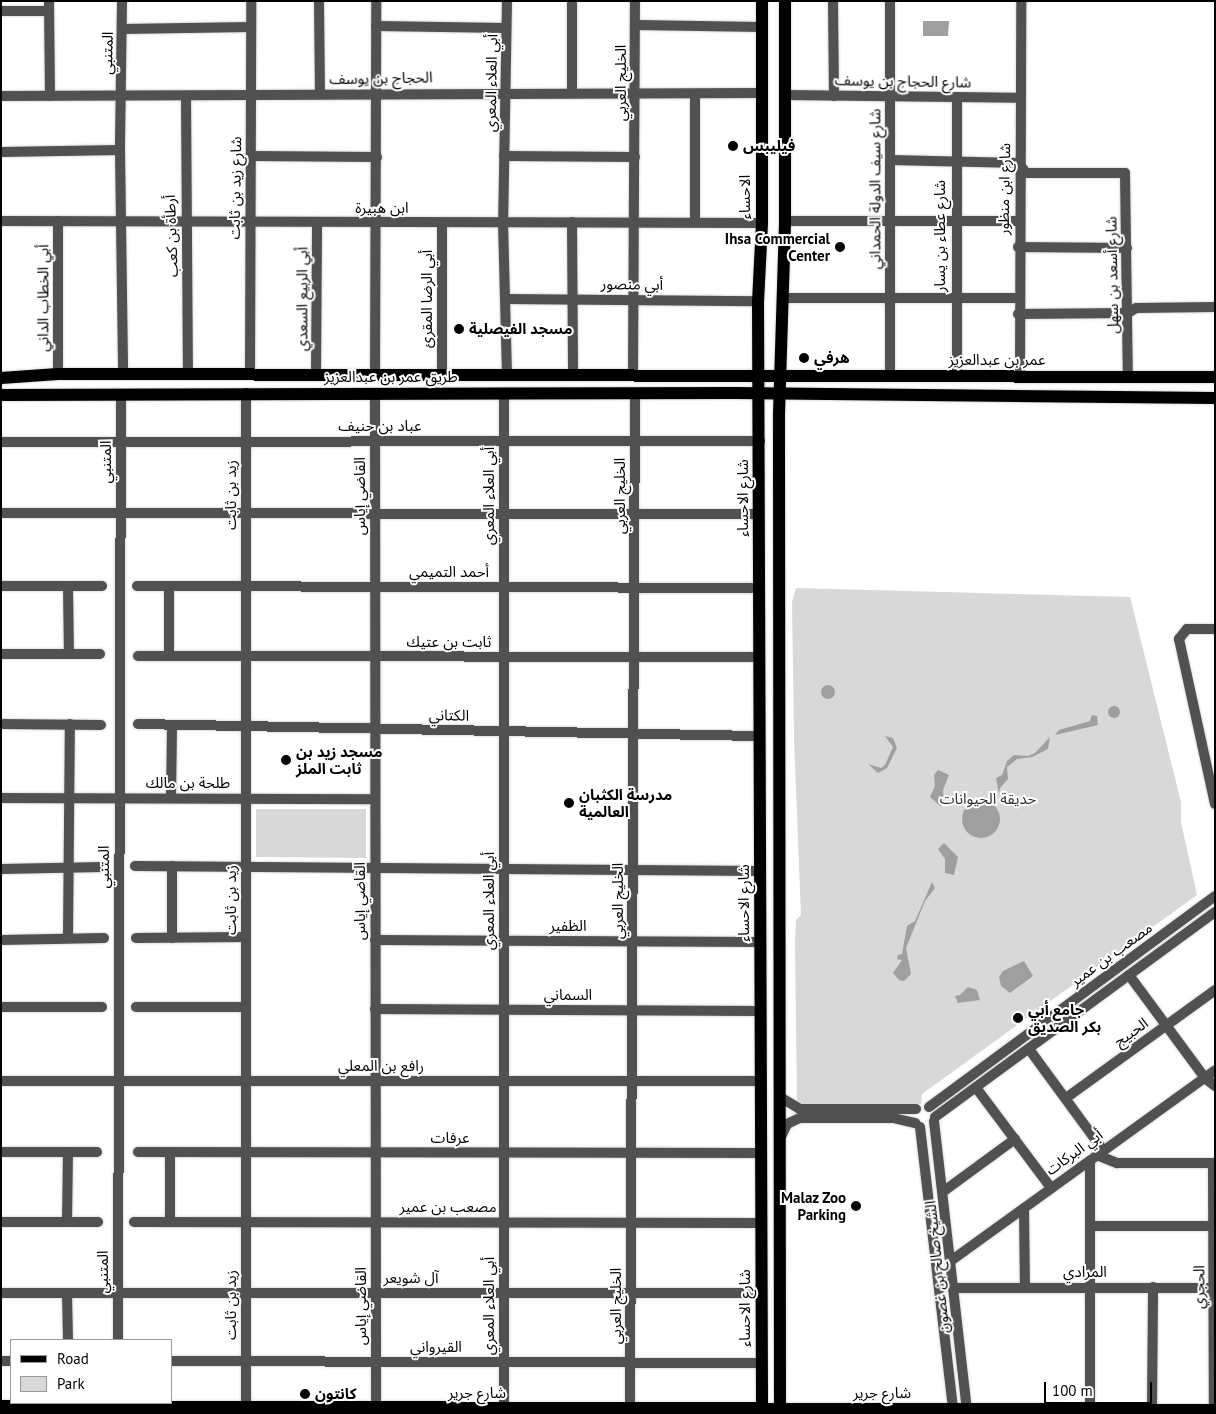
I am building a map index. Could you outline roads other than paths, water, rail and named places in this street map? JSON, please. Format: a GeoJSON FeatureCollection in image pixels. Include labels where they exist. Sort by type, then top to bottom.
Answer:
{"type":"FeatureCollection","features":[{"type":"Feature","properties":{"kind":"main road","name":"الاحساء"},"geometry":{"type":"LineString","coordinates":[[760,394],[758,301],[762,223],[762,1]]}},
{"type":"Feature","properties":{"kind":"main road"},"geometry":{"type":"LineString","coordinates":[[786,1],[785,221],[780,375],[780,1386],[786,1411]]}},
{"type":"Feature","properties":{"kind":"main road"},"geometry":{"type":"LineString","coordinates":[[759,359],[768,370],[778,367],[781,361]]}},
{"type":"Feature","properties":{"kind":"main road","name":"طريق عمر بن عبدالعزيز"},"geometry":{"type":"LineString","coordinates":[[1,378],[58,374],[250,376],[780,375]]}},
{"type":"Feature","properties":{"kind":"main road"},"geometry":{"type":"LineString","coordinates":[[734,393],[751,385],[750,379],[740,375]]}},
{"type":"Feature","properties":{"kind":"main road","name":"عمر بن عبدالعزيز"},"geometry":{"type":"LineString","coordinates":[[780,375],[1215,377]]}},
{"type":"Feature","properties":{"kind":"main road"},"geometry":{"type":"LineString","coordinates":[[796,395],[786,391],[786,383],[801,376]]}},
{"type":"Feature","properties":{"kind":"main road","name":"طريق عمر بن عبدالعزيز"},"geometry":{"type":"LineString","coordinates":[[1,395],[734,393],[780,395]]}},
{"type":"Feature","properties":{"kind":"main road","name":"شارع الاحساء"},"geometry":{"type":"LineString","coordinates":[[755,1411],[762,1386],[760,394]]}},
{"type":"Feature","properties":{"kind":"main road"},"geometry":{"type":"LineString","coordinates":[[780,395],[1215,398]]}},
{"type":"Feature","properties":{"kind":"main road"},"geometry":{"type":"LineString","coordinates":[[760,412],[763,406],[773,405],[780,415]]}},
{"type":"Feature","properties":{"kind":"main road"},"geometry":{"type":"LineString","coordinates":[[762,1386],[765,1394],[771,1397],[776,1395],[780,1386]]}},
{"type":"Feature","properties":{"kind":"main road","name":"شارع جرير"},"geometry":{"type":"LineString","coordinates":[[1,1406],[118,1405],[246,1408],[755,1411],[967,1409]]}},
{"type":"Feature","properties":{"kind":"main road"},"geometry":{"type":"LineString","coordinates":[[967,1409],[1214,1410]]}},
{"type":"Feature","properties":{"kind":"street","name":"المتنبي"},"geometry":{"type":"LineString","coordinates":[[122,1],[120,150],[124,375]]}},
{"type":"Feature","properties":{"kind":"street","name":"شارع زيد بن ثابت"},"geometry":{"type":"LineString","coordinates":[[250,376],[248,222],[251,156],[251,1]]}},
{"type":"Feature","properties":{"kind":"street"},"geometry":{"type":"LineString","coordinates":[[319,1],[320,93]]}},
{"type":"Feature","properties":{"kind":"street"},"geometry":{"type":"LineString","coordinates":[[375,375],[377,222],[376,1]]}},
{"type":"Feature","properties":{"kind":"street","name":"أبي العلاء المعري"},"geometry":{"type":"LineString","coordinates":[[507,1],[503,222],[507,375]]}},
{"type":"Feature","properties":{"kind":"street"},"geometry":{"type":"LineString","coordinates":[[572,1],[572,92]]}},
{"type":"Feature","properties":{"kind":"street","name":"الخليج العربي"},"geometry":{"type":"LineString","coordinates":[[633,375],[636,1]]}},
{"type":"Feature","properties":{"kind":"street"},"geometry":{"type":"LineString","coordinates":[[833,1],[834,96]]}},
{"type":"Feature","properties":{"kind":"street","name":"شارع سيف الدولة الحمداني"},"geometry":{"type":"LineString","coordinates":[[890,1],[890,376]]}},
{"type":"Feature","properties":{"kind":"street","name":"شارع ابن منظور"},"geometry":{"type":"LineString","coordinates":[[1020,1],[1018,247],[1020,376]]}},
{"type":"Feature","properties":{"kind":"street"},"geometry":{"type":"LineString","coordinates":[[1,11],[49,6],[50,96]]}},
{"type":"Feature","properties":{"kind":"street"},"geometry":{"type":"LineString","coordinates":[[636,25],[761,26]]}},
{"type":"Feature","properties":{"kind":"street"},"geometry":{"type":"LineString","coordinates":[[376,26],[506,28]]}},
{"type":"Feature","properties":{"kind":"street"},"geometry":{"type":"LineString","coordinates":[[122,29],[251,27]]}},
{"type":"Feature","properties":{"kind":"street","name":"الحجاج بن يوسف"},"geometry":{"type":"LineString","coordinates":[[1,96],[506,92],[761,93]]}},
{"type":"Feature","properties":{"kind":"street"},"geometry":{"type":"LineString","coordinates":[[695,94],[695,222]]}},
{"type":"Feature","properties":{"kind":"street","name":"شارع الحجاج بن يوسف"},"geometry":{"type":"LineString","coordinates":[[785,95],[1020,98]]}},
{"type":"Feature","properties":{"kind":"street","name":"أرطأة بن كعب"},"geometry":{"type":"LineString","coordinates":[[186,96],[188,375]]}},
{"type":"Feature","properties":{"kind":"street","name":"شارع عطاء بن يسار"},"geometry":{"type":"LineString","coordinates":[[957,97],[955,160],[957,376]]}},
{"type":"Feature","properties":{"kind":"street"},"geometry":{"type":"LineString","coordinates":[[1,152],[120,150]]}},
{"type":"Feature","properties":{"kind":"street"},"geometry":{"type":"LineString","coordinates":[[251,156],[377,157]]}},
{"type":"Feature","properties":{"kind":"street"},"geometry":{"type":"LineString","coordinates":[[504,156],[635,157]]}},
{"type":"Feature","properties":{"kind":"street"},"geometry":{"type":"LineString","coordinates":[[890,160],[1019,162]]}},
{"type":"Feature","properties":{"kind":"street","name":"شارع أسعد بن سهل"},"geometry":{"type":"LineString","coordinates":[[1019,162],[1026,173],[1125,173],[1128,376]]}},
{"type":"Feature","properties":{"kind":"street","name":"ابن هبيرة"},"geometry":{"type":"LineString","coordinates":[[1,221],[187,223],[762,223]]}},
{"type":"Feature","properties":{"kind":"street","name":"أبي الخطاب الداني"},"geometry":{"type":"LineString","coordinates":[[58,221],[58,374]]}},
{"type":"Feature","properties":{"kind":"street"},"geometry":{"type":"LineString","coordinates":[[785,221],[1019,222]]}},
{"type":"Feature","properties":{"kind":"street","name":"أبي الربيع السعدي"},"geometry":{"type":"LineString","coordinates":[[316,375],[317,222]]}},
{"type":"Feature","properties":{"kind":"street"},"geometry":{"type":"LineString","coordinates":[[572,222],[573,375]]}},
{"type":"Feature","properties":{"kind":"street","name":"أبي الرضا المقرئ"},"geometry":{"type":"LineString","coordinates":[[442,223],[442,375]]}},
{"type":"Feature","properties":{"kind":"street"},"geometry":{"type":"LineString","coordinates":[[1018,247],[1127,248]]}},
{"type":"Feature","properties":{"kind":"street","name":"أبي منصور"},"geometry":{"type":"LineString","coordinates":[[506,299],[572,298],[758,301]]}},
{"type":"Feature","properties":{"kind":"street"},"geometry":{"type":"LineString","coordinates":[[783,298],[1018,298]]}},
{"type":"Feature","properties":{"kind":"street"},"geometry":{"type":"LineString","coordinates":[[1018,314],[1128,313],[1136,308],[1215,307]]}},
{"type":"Feature","properties":{"kind":"street","name":"زيد بن ثابت"},"geometry":{"type":"LineString","coordinates":[[246,393],[246,1408]]}},
{"type":"Feature","properties":{"kind":"street","name":"القاضي إياس"},"geometry":{"type":"LineString","coordinates":[[375,393],[376,1409]]}},
{"type":"Feature","properties":{"kind":"street","name":"أبي العلاء المعري"},"geometry":{"type":"LineString","coordinates":[[504,393],[504,1409]]}},
{"type":"Feature","properties":{"kind":"street","name":"الخليج العربي"},"geometry":{"type":"LineString","coordinates":[[630,1409],[635,393]]}},
{"type":"Feature","properties":{"kind":"street","name":"المتنبي"},"geometry":{"type":"LineString","coordinates":[[118,1339],[121,394]]}},
{"type":"Feature","properties":{"kind":"street","name":"عباد بن حنيف"},"geometry":{"type":"LineString","coordinates":[[1,442],[760,440]]}},
{"type":"Feature","properties":{"kind":"street"},"geometry":{"type":"LineString","coordinates":[[1,513],[759,514]]}},
{"type":"Feature","properties":{"kind":"street"},"geometry":{"type":"LineString","coordinates":[[1,586],[102,586]]}},
{"type":"Feature","properties":{"kind":"street"},"geometry":{"type":"LineString","coordinates":[[68,586],[69,654]]}},
{"type":"Feature","properties":{"kind":"street","name":"أحمد التميمي"},"geometry":{"type":"LineString","coordinates":[[137,586],[760,588]]}},
{"type":"Feature","properties":{"kind":"street"},"geometry":{"type":"LineString","coordinates":[[169,586],[169,656]]}},
{"type":"Feature","properties":{"kind":"street"},"geometry":{"type":"LineString","coordinates":[[1215,629],[1186,629],[1179,639],[1215,804]]}},
{"type":"Feature","properties":{"kind":"street"},"geometry":{"type":"LineString","coordinates":[[1,654],[100,654]]}},
{"type":"Feature","properties":{"kind":"street","name":"ثابت بن عتيك"},"geometry":{"type":"LineString","coordinates":[[138,656],[760,657]]}},
{"type":"Feature","properties":{"kind":"street"},"geometry":{"type":"LineString","coordinates":[[1,724],[101,725]]}},
{"type":"Feature","properties":{"kind":"street"},"geometry":{"type":"LineString","coordinates":[[68,938],[70,724]]}},
{"type":"Feature","properties":{"kind":"street","name":"الكتاني"},"geometry":{"type":"LineString","coordinates":[[138,724],[760,736]]}},
{"type":"Feature","properties":{"kind":"street"},"geometry":{"type":"LineString","coordinates":[[171,798],[172,725]]}},
{"type":"Feature","properties":{"kind":"street","name":"طلحة بن مالك"},"geometry":{"type":"LineString","coordinates":[[1,798],[375,799]]}},
{"type":"Feature","properties":{"kind":"street"},"geometry":{"type":"LineString","coordinates":[[135,866],[760,871]]}},
{"type":"Feature","properties":{"kind":"street"},"geometry":{"type":"LineString","coordinates":[[172,866],[172,938]]}},
{"type":"Feature","properties":{"kind":"street"},"geometry":{"type":"LineString","coordinates":[[1,869],[103,867]]}},
{"type":"Feature","properties":{"kind":"street","name":"مصعب بن عمير"},"geometry":{"type":"LineString","coordinates":[[800,1114],[928,1107],[1215,896]]}},
{"type":"Feature","properties":{"kind":"street","name":"مصعب بن عمير"},"geometry":{"type":"LineString","coordinates":[[917,1125],[930,1126],[935,1119],[1215,912]]}},
{"type":"Feature","properties":{"kind":"street"},"geometry":{"type":"LineString","coordinates":[[136,938],[246,937]]}},
{"type":"Feature","properties":{"kind":"street"},"geometry":{"type":"LineString","coordinates":[[1,940],[104,938]]}},
{"type":"Feature","properties":{"kind":"street","name":"الظفير"},"geometry":{"type":"LineString","coordinates":[[375,940],[761,942]]}},
{"type":"Feature","properties":{"kind":"street"},"geometry":{"type":"LineString","coordinates":[[1129,975],[1205,1078],[1215,1086]]}},
{"type":"Feature","properties":{"kind":"street","name":"الحبيج"},"geometry":{"type":"LineString","coordinates":[[1066,1098],[1215,990]]}},
{"type":"Feature","properties":{"kind":"street"},"geometry":{"type":"LineString","coordinates":[[1,1007],[102,1007]]}},
{"type":"Feature","properties":{"kind":"street"},"geometry":{"type":"LineString","coordinates":[[136,1007],[246,1007]]}},
{"type":"Feature","properties":{"kind":"street","name":"السماني"},"geometry":{"type":"LineString","coordinates":[[376,1009],[761,1011]]}},
{"type":"Feature","properties":{"kind":"street"},"geometry":{"type":"LineString","coordinates":[[1029,1049],[1066,1098],[1097,1155],[1091,1226],[1090,1410]]}},
{"type":"Feature","properties":{"kind":"street","name":"أبي البركات"},"geometry":{"type":"LineString","coordinates":[[952,1260],[1215,1070]]}},
{"type":"Feature","properties":{"kind":"street","name":"رافع بن المعلي"},"geometry":{"type":"LineString","coordinates":[[1,1081],[761,1081]]}},
{"type":"Feature","properties":{"kind":"street"},"geometry":{"type":"LineString","coordinates":[[977,1088],[1051,1188]]}},
{"type":"Feature","properties":{"kind":"street"},"geometry":{"type":"LineString","coordinates":[[780,1097],[800,1114],[893,1118],[917,1125],[916,1109]]}},
{"type":"Feature","properties":{"kind":"street"},"geometry":{"type":"LineString","coordinates":[[928,1107],[935,1119]]}},
{"type":"Feature","properties":{"kind":"street"},"geometry":{"type":"LineString","coordinates":[[780,1138],[787,1124],[800,1114]]}},
{"type":"Feature","properties":{"kind":"street","name":"الشيخ صالح بن غصون"},"geometry":{"type":"LineString","coordinates":[[935,1119],[967,1409]]}},
{"type":"Feature","properties":{"kind":"street","name":"الشيخ صالح بن غصون"},"geometry":{"type":"LineString","coordinates":[[917,1125],[953,1409]]}},
{"type":"Feature","properties":{"kind":"street"},"geometry":{"type":"LineString","coordinates":[[944,1191],[1015,1139]]}},
{"type":"Feature","properties":{"kind":"street"},"geometry":{"type":"LineString","coordinates":[[1,1152],[97,1152]]}},
{"type":"Feature","properties":{"kind":"street"},"geometry":{"type":"LineString","coordinates":[[67,1222],[68,1152]]}},
{"type":"Feature","properties":{"kind":"street","name":"عرفات"},"geometry":{"type":"LineString","coordinates":[[138,1152],[761,1153]]}},
{"type":"Feature","properties":{"kind":"street"},"geometry":{"type":"LineString","coordinates":[[170,1152],[170,1222]]}},
{"type":"Feature","properties":{"kind":"street"},"geometry":{"type":"LineString","coordinates":[[1097,1155],[1117,1163],[1214,1164]]}},
{"type":"Feature","properties":{"kind":"street","name":"الحجري"},"geometry":{"type":"LineString","coordinates":[[1214,1164],[1214,1410]]}},
{"type":"Feature","properties":{"kind":"street"},"geometry":{"type":"LineString","coordinates":[[1024,1208],[1025,1288]]}},
{"type":"Feature","properties":{"kind":"street"},"geometry":{"type":"LineString","coordinates":[[1,1222],[98,1222]]}},
{"type":"Feature","properties":{"kind":"street","name":"مصعب بن عمير"},"geometry":{"type":"LineString","coordinates":[[134,1222],[761,1223]]}},
{"type":"Feature","properties":{"kind":"street"},"geometry":{"type":"LineString","coordinates":[[1091,1226],[1214,1226]]}},
{"type":"Feature","properties":{"kind":"street","name":"المرادي"},"geometry":{"type":"LineString","coordinates":[[939,1289],[949,1293],[954,1286],[1214,1288]]}},
{"type":"Feature","properties":{"kind":"street"},"geometry":{"type":"LineString","coordinates":[[1152,1409],[1153,1287]]}},
{"type":"Feature","properties":{"kind":"street","name":"آل شويعر"},"geometry":{"type":"LineString","coordinates":[[1,1293],[761,1293]]}},
{"type":"Feature","properties":{"kind":"street"},"geometry":{"type":"LineString","coordinates":[[67,1293],[68,1339]]}},
{"type":"Feature","properties":{"kind":"street"},"geometry":{"type":"LineString","coordinates":[[941,1304],[947,1296],[956,1302]]}},
{"type":"Feature","properties":{"kind":"street","name":"القيرواني"},"geometry":{"type":"LineString","coordinates":[[172,1361],[762,1363]]}},
{"type":"Feature","properties":{"kind":"place","name":"فيليبس"},"geometry":{"type":"Point","coordinates":[733,146]}},
{"type":"Feature","properties":{"kind":"place","name":"Ihsa Commercial Center"},"geometry":{"type":"Point","coordinates":[840,247]}},
{"type":"Feature","properties":{"kind":"place","name":"مسجد الفيصلية"},"geometry":{"type":"Point","coordinates":[459,329]}},
{"type":"Feature","properties":{"kind":"place","name":"هرفي"},"geometry":{"type":"Point","coordinates":[804,358]}},
{"type":"Feature","properties":{"kind":"place","name":"مسجد زيد بن ثابت الملز"},"geometry":{"type":"Point","coordinates":[286,760]}},
{"type":"Feature","properties":{"kind":"place","name":"مدرسة الكثبان العالمية"},"geometry":{"type":"Point","coordinates":[569,803]}},
{"type":"Feature","properties":{"kind":"place","name":"جامع أبي بكر الصديق"},"geometry":{"type":"Point","coordinates":[1018,1018]}},
{"type":"Feature","properties":{"kind":"place","name":"Malaz Zoo Parking"},"geometry":{"type":"Point","coordinates":[856,1206]}},
{"type":"Feature","properties":{"kind":"place","name":"كانتون"},"geometry":{"type":"Point","coordinates":[305,1394]}},
{"type":"Feature","properties":{"kind":"park label","name":"حديقة الحيوانات"},"geometry":{"type":"Point","coordinates":[988,799]}}]}
